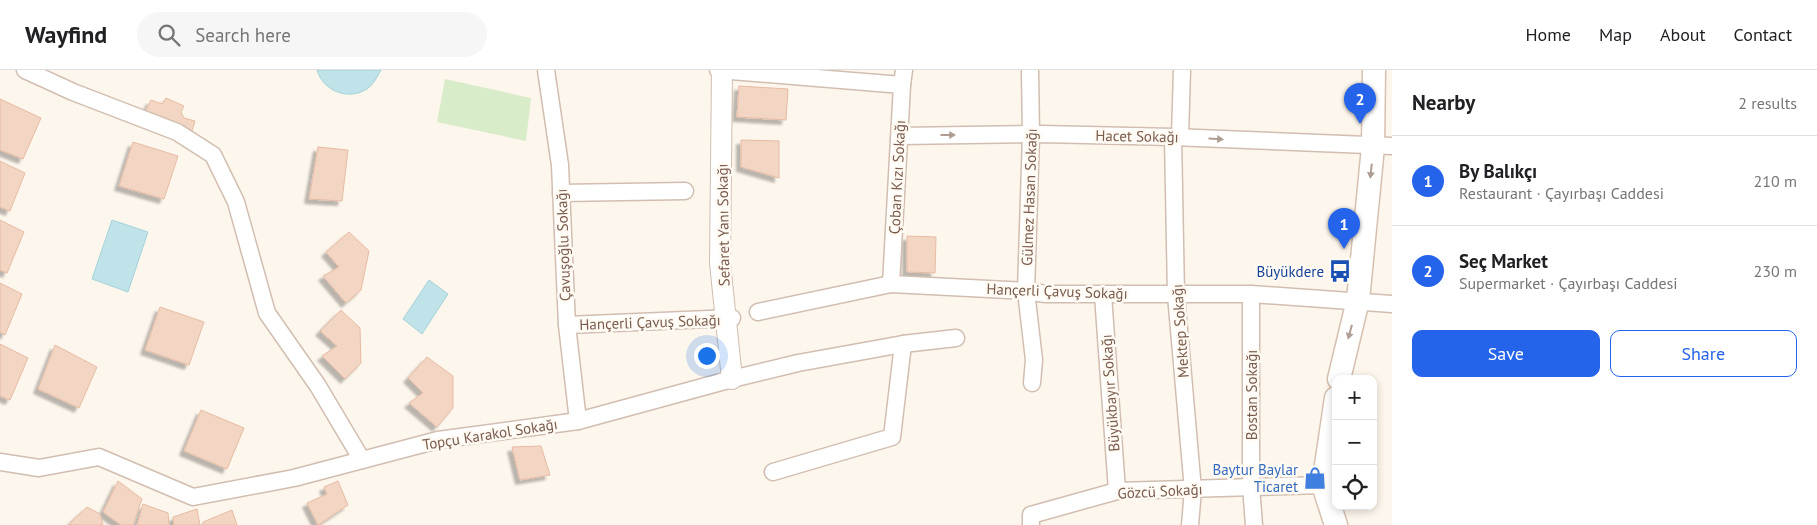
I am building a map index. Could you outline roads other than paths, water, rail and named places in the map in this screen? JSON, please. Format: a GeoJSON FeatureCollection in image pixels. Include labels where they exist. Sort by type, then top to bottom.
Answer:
{"type":"FeatureCollection","features":[{"type":"Feature","properties":{"kind":"main road"},"geometry":{"type":"LineString","coordinates":[[1340,375],[1358,300],[1383,146],[1374,70]]}},
{"type":"Feature","properties":{"kind":"main road"},"geometry":{"type":"LineString","coordinates":[[1333,420],[1323,485],[1336,525]]}},
{"type":"Feature","properties":{"kind":"street"},"geometry":{"type":"LineString","coordinates":[[25,70],[74,92],[177,132],[213,155],[236,202],[267,313],[318,386],[362,460]]}},
{"type":"Feature","properties":{"kind":"street","name":"Çavuşoğlu Sokağı"},"geometry":{"type":"LineString","coordinates":[[546,70],[560,166],[567,325],[578,421]]}},
{"type":"Feature","properties":{"kind":"street"},"geometry":{"type":"LineString","coordinates":[[718,70],[903,78]]}},
{"type":"Feature","properties":{"kind":"street","name":"Sefaret Yanı Sokağı"},"geometry":{"type":"LineString","coordinates":[[722,70],[720,263],[730,318],[732,379]]}},
{"type":"Feature","properties":{"kind":"street","name":"Gülmez Hasan Sokağı"},"geometry":{"type":"LineString","coordinates":[[1030,70],[1031,135],[1026,291],[1034,360],[1032,383]]}},
{"type":"Feature","properties":{"kind":"street","name":"Mektep Sokağı"},"geometry":{"type":"LineString","coordinates":[[1182,70],[1177,137],[1176,295],[1192,490],[1190,525]]}},
{"type":"Feature","properties":{"kind":"street","name":"Çoban Kızı Sokağı"},"geometry":{"type":"LineString","coordinates":[[891,284],[903,78]]}},
{"type":"Feature","properties":{"kind":"street","name":"Hacet Sokağı"},"geometry":{"type":"LineString","coordinates":[[900,136],[1177,137],[1383,146]]}},
{"type":"Feature","properties":{"kind":"street"},"geometry":{"type":"LineString","coordinates":[[561,193],[685,191]]}},
{"type":"Feature","properties":{"kind":"street","name":"Hançerli Çavuş Sokağı"},"geometry":{"type":"LineString","coordinates":[[758,312],[891,284],[1026,291],[1046,294],[1251,294],[1358,300],[1392,304]]}},
{"type":"Feature","properties":{"kind":"street","name":"Büyükbayır Sokağı"},"geometry":{"type":"LineString","coordinates":[[1103,294],[1117,492]]}},
{"type":"Feature","properties":{"kind":"street","name":"Bostan Sokağı"},"geometry":{"type":"LineString","coordinates":[[1251,294],[1251,486],[1254,525]]}},
{"type":"Feature","properties":{"kind":"street","name":"Hançerli Çavuş Sokağı"},"geometry":{"type":"LineString","coordinates":[[567,325],[730,318]]}},
{"type":"Feature","properties":{"kind":"street","name":"Topçu Karakol Sokağı"},"geometry":{"type":"LineString","coordinates":[[0,462],[39,468],[99,457],[193,497],[294,478],[438,440],[578,421],[798,363],[903,344],[956,338]]}},
{"type":"Feature","properties":{"kind":"street"},"geometry":{"type":"LineString","coordinates":[[773,472],[892,437],[903,344]]}},
{"type":"Feature","properties":{"kind":"street","name":"Gözcü Sokağı"},"geometry":{"type":"LineString","coordinates":[[1030,520],[1117,492],[1323,485]]}},
{"type":"Feature","properties":{"kind":"water"},"geometry":{"type":"Polygon","coordinates":[[[317,70],[381,70],[367,89],[352,94],[344,94],[325,84],[317,70]]]}},
{"type":"Feature","properties":{"kind":"water"},"geometry":{"type":"Polygon","coordinates":[[[112,220],[148,232],[128,292],[92,279],[112,220]]]}},
{"type":"Feature","properties":{"kind":"water"},"geometry":{"type":"Polygon","coordinates":[[[429,280],[448,294],[422,334],[403,319],[429,280]]]}},
{"type":"Feature","properties":{"kind":"place","name":"Seç Market"},"geometry":{"type":"Point","coordinates":[1360,124]}},
{"type":"Feature","properties":{"kind":"place","name":"By Balıkçı"},"geometry":{"type":"Point","coordinates":[1344,249]}},
{"type":"Feature","properties":{"kind":"place","name":"Büyükdere"},"geometry":{"type":"Point","coordinates":[1340,271]}},
{"type":"Feature","properties":{"kind":"place","name":"Baytur Baylar Ticaret"},"geometry":{"type":"Point","coordinates":[1315,478]}}]}
